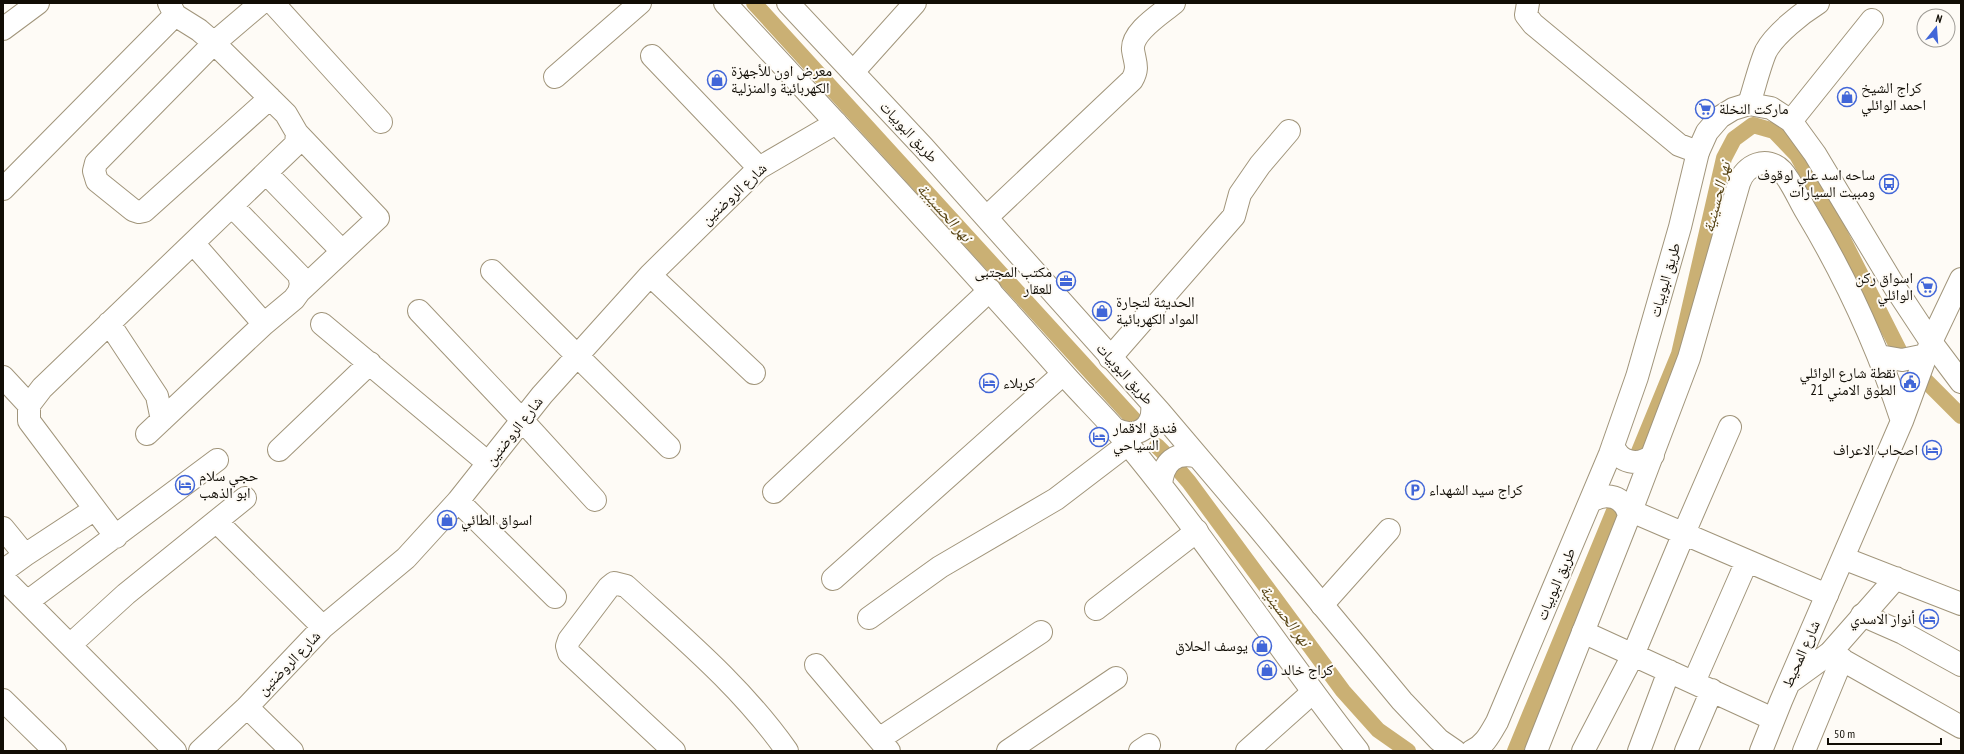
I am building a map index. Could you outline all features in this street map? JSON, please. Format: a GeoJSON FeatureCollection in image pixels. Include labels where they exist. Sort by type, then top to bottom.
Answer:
{"type":"FeatureCollection","features":[{"type":"Feature","properties":{"kind":"street"},"geometry":{"type":"LineString","coordinates":[[5,24],[38,3]]}},
{"type":"Feature","properties":{"kind":"street"},"geometry":{"type":"LineString","coordinates":[[261,3],[214,43],[96,163],[94,171],[97,181],[133,210],[139,212],[144,211],[270,98]]}},
{"type":"Feature","properties":{"kind":"street"},"geometry":{"type":"LineString","coordinates":[[273,3],[381,122]]}},
{"type":"Feature","properties":{"kind":"street"},"geometry":{"type":"LineString","coordinates":[[555,76],[640,3]]}},
{"type":"Feature","properties":{"kind":"street"},"geometry":{"type":"LineString","coordinates":[[725,3],[990,290],[1063,374],[1122,436],[1197,531],[1312,692],[1358,751]]}},
{"type":"Feature","properties":{"kind":"street","name":"طريق البوبيات"},"geometry":{"type":"LineString","coordinates":[[788,3],[987,217],[1152,404],[1402,701],[1439,740],[1455,751]]}},
{"type":"Feature","properties":{"kind":"street"},"geometry":{"type":"LineString","coordinates":[[853,72],[915,3]]}},
{"type":"Feature","properties":{"kind":"street"},"geometry":{"type":"LineString","coordinates":[[987,217],[1132,80],[1137,67],[1133,50],[1134,41],[1140,31],[1174,3]]}},
{"type":"Feature","properties":{"kind":"street"},"geometry":{"type":"LineString","coordinates":[[1528,3],[1526,15],[1532,24],[1679,145],[1698,152]]}},
{"type":"Feature","properties":{"kind":"street"},"geometry":{"type":"LineString","coordinates":[[1749,104],[1766,51],[1775,39],[1818,3]]}},
{"type":"Feature","properties":{"kind":"street"},"geometry":{"type":"LineString","coordinates":[[3,189],[172,9],[214,43],[286,114],[297,133],[378,218],[299,292],[294,299],[264,324],[154,427],[157,396],[109,323]]}},
{"type":"Feature","properties":{"kind":"street"},"geometry":{"type":"LineString","coordinates":[[1791,121],[1872,20]]}},
{"type":"Feature","properties":{"kind":"street"},"geometry":{"type":"LineString","coordinates":[[652,56],[759,168]]}},
{"type":"Feature","properties":{"kind":"street","name":"طريق البوبيات"},"geometry":{"type":"LineString","coordinates":[[1472,751],[1480,747],[1489,737],[1497,722],[1613,444],[1641,362],[1680,227],[1698,152],[1707,132],[1720,117],[1733,109],[1749,104],[1771,108],[1791,121],[1815,154],[1900,296],[1928,349],[1961,382]]}},
{"type":"Feature","properties":{"kind":"street","name":"شارع الروضتين"},"geometry":{"type":"LineString","coordinates":[[200,751],[246,707],[323,627],[406,558],[458,501],[521,419],[577,354],[650,275],[759,168],[836,123]]}},
{"type":"Feature","properties":{"kind":"street"},"geometry":{"type":"LineString","coordinates":[[1110,358],[1234,216],[1240,194],[1260,165],[1289,131]]}},
{"type":"Feature","properties":{"kind":"street"},"geometry":{"type":"LineString","coordinates":[[116,537],[29,421],[29,405],[42,388],[296,144],[297,133]]}},
{"type":"Feature","properties":{"kind":"street"},"geometry":{"type":"LineString","coordinates":[[1536,751],[1690,358],[1741,175],[1753,165],[1768,164],[1782,171],[1816,229],[1860,315],[1886,373],[1902,420]]}},
{"type":"Feature","properties":{"kind":"street"},"geometry":{"type":"LineString","coordinates":[[266,173],[342,251]]}},
{"type":"Feature","properties":{"kind":"street"},"geometry":{"type":"LineString","coordinates":[[232,206],[299,275],[301,284],[299,292]]}},
{"type":"Feature","properties":{"kind":"street"},"geometry":{"type":"LineString","coordinates":[[193,243],[264,324]]}},
{"type":"Feature","properties":{"kind":"street"},"geometry":{"type":"LineString","coordinates":[[492,271],[670,447]]}},
{"type":"Feature","properties":{"kind":"street"},"geometry":{"type":"LineString","coordinates":[[650,275],[754,373]]}},
{"type":"Feature","properties":{"kind":"street","name":"شارع المحيط"},"geometry":{"type":"LineString","coordinates":[[1761,751],[1902,420],[1928,349],[1961,279]]}},
{"type":"Feature","properties":{"kind":"street"},"geometry":{"type":"LineString","coordinates":[[774,492],[990,290]]}},
{"type":"Feature","properties":{"kind":"street"},"geometry":{"type":"LineString","coordinates":[[419,311],[595,500]]}},
{"type":"Feature","properties":{"kind":"street"},"geometry":{"type":"LineString","coordinates":[[322,324],[488,462]]}},
{"type":"Feature","properties":{"kind":"street"},"geometry":{"type":"LineString","coordinates":[[1878,356],[1902,360],[1914,359],[1928,349]]}},
{"type":"Feature","properties":{"kind":"street"},"geometry":{"type":"LineString","coordinates":[[279,450],[370,363]]}},
{"type":"Feature","properties":{"kind":"street"},"geometry":{"type":"LineString","coordinates":[[833,579],[1063,374]]}},
{"type":"Feature","properties":{"kind":"street"},"geometry":{"type":"LineString","coordinates":[[3,377],[29,405]]}},
{"type":"Feature","properties":{"kind":"street"},"geometry":{"type":"LineString","coordinates":[[869,618],[940,567],[1056,499],[1122,436],[1122,433],[1131,434],[1143,430],[1151,420],[1153,412],[1152,404]]}},
{"type":"Feature","properties":{"kind":"street"},"geometry":{"type":"LineString","coordinates":[[1583,751],[1633,655],[1730,427]]}},
{"type":"Feature","properties":{"kind":"street"},"geometry":{"type":"LineString","coordinates":[[1613,444],[1617,454],[1630,462],[1645,461],[1653,455]]}},
{"type":"Feature","properties":{"kind":"street"},"geometry":{"type":"LineString","coordinates":[[1161,485],[1165,467],[1172,460],[1185,455],[1198,457]]}},
{"type":"Feature","properties":{"kind":"street"},"geometry":{"type":"LineString","coordinates":[[27,602],[116,537],[217,460]]}},
{"type":"Feature","properties":{"kind":"street"},"geometry":{"type":"LineString","coordinates":[[1590,502],[1604,496],[1614,497],[1626,506],[1630,514],[1684,533],[1827,595]]}},
{"type":"Feature","properties":{"kind":"street"},"geometry":{"type":"LineString","coordinates":[[70,645],[126,594],[245,498]]}},
{"type":"Feature","properties":{"kind":"street"},"geometry":{"type":"LineString","coordinates":[[458,501],[555,597]]}},
{"type":"Feature","properties":{"kind":"street"},"geometry":{"type":"LineString","coordinates":[[3,571],[95,509]]}},
{"type":"Feature","properties":{"kind":"street"},"geometry":{"type":"LineString","coordinates":[[217,522],[323,627]]}},
{"type":"Feature","properties":{"kind":"street"},"geometry":{"type":"LineString","coordinates":[[3,528],[25,555]]}},
{"type":"Feature","properties":{"kind":"street"},"geometry":{"type":"LineString","coordinates":[[1322,605],[1389,530]]}},
{"type":"Feature","properties":{"kind":"street"},"geometry":{"type":"LineString","coordinates":[[1096,609],[1197,531]]}},
{"type":"Feature","properties":{"kind":"street"},"geometry":{"type":"LineString","coordinates":[[1843,558],[1961,604]]}},
{"type":"Feature","properties":{"kind":"street"},"geometry":{"type":"LineString","coordinates":[[1686,751],[1703,686],[1747,560]]}},
{"type":"Feature","properties":{"kind":"street"},"geometry":{"type":"LineString","coordinates":[[3,578],[175,751]]}},
{"type":"Feature","properties":{"kind":"street"},"geometry":{"type":"LineString","coordinates":[[1804,751],[1836,656],[1862,615],[1896,578]]}},
{"type":"Feature","properties":{"kind":"street"},"geometry":{"type":"LineString","coordinates":[[674,751],[569,653],[567,646],[569,640],[609,587],[614,584],[626,586],[717,669],[754,708],[787,751]]}},
{"type":"Feature","properties":{"kind":"street"},"geometry":{"type":"LineString","coordinates":[[1862,615],[1903,633],[1961,665]]}},
{"type":"Feature","properties":{"kind":"street"},"geometry":{"type":"LineString","coordinates":[[816,665],[884,745],[1041,632]]}},
{"type":"Feature","properties":{"kind":"street"},"geometry":{"type":"LineString","coordinates":[[1583,632],[1774,719]]}},
{"type":"Feature","properties":{"kind":"street"},"geometry":{"type":"LineString","coordinates":[[1789,683],[1836,656]]}},
{"type":"Feature","properties":{"kind":"street"},"geometry":{"type":"LineString","coordinates":[[1836,656],[1961,727]]}},
{"type":"Feature","properties":{"kind":"street"},"geometry":{"type":"LineString","coordinates":[[1639,751],[1670,671]]}},
{"type":"Feature","properties":{"kind":"street"},"geometry":{"type":"LineString","coordinates":[[1008,751],[1116,678]]}},
{"type":"Feature","properties":{"kind":"street"},"geometry":{"type":"LineString","coordinates":[[1247,751],[1312,692]]}},
{"type":"Feature","properties":{"kind":"street"},"geometry":{"type":"LineString","coordinates":[[3,700],[55,751]]}},
{"type":"Feature","properties":{"kind":"street"},"geometry":{"type":"LineString","coordinates":[[246,707],[292,751]]}},
{"type":"Feature","properties":{"kind":"waterway","name":"نهر الحسينية"},"geometry":{"type":"LineString","coordinates":[[754,3],[1136,422]]}},
{"type":"Feature","properties":{"kind":"waterway","name":"نهر الحسينية"},"geometry":{"type":"LineString","coordinates":[[1638,454],[1679,354],[1724,158],[1734,139],[1753,125],[1774,131],[1797,155],[1829,212],[1902,356]]}},
{"type":"Feature","properties":{"kind":"waterway","name":"نهر الحسينية"},"geometry":{"type":"LineString","coordinates":[[1917,372],[1961,416]]}},
{"type":"Feature","properties":{"kind":"waterway","name":"نهر الحسينية"},"geometry":{"type":"LineString","coordinates":[[1157,446],[1165,454]]}},
{"type":"Feature","properties":{"kind":"waterway","name":"نهر الحسينية"},"geometry":{"type":"LineString","coordinates":[[1177,468],[1189,482],[1343,691],[1378,730],[1408,751]]}},
{"type":"Feature","properties":{"kind":"waterway","name":"نهر الحسينية"},"geometry":{"type":"LineString","coordinates":[[1515,751],[1614,511]]}},
{"type":"Feature","properties":{"kind":"place","name":"معرض اون للأجهزة الكهربائية والمنزلية"},"geometry":{"type":"Point","coordinates":[717,80]}},
{"type":"Feature","properties":{"kind":"place","name":"كراج الشيخ احمد الوائلي"},"geometry":{"type":"Point","coordinates":[1847,97]}},
{"type":"Feature","properties":{"kind":"place","name":"ماركت النخلة"},"geometry":{"type":"Point","coordinates":[1705,109]}},
{"type":"Feature","properties":{"kind":"place","name":"ساحه اسد علي لوقوف ومبيت السيارات"},"geometry":{"type":"Point","coordinates":[1889,184]}},
{"type":"Feature","properties":{"kind":"place","name":"مكتب المجتبى للعقار"},"geometry":{"type":"Point","coordinates":[1066,281]}},
{"type":"Feature","properties":{"kind":"place","name":"اسواق ركن الوائلي"},"geometry":{"type":"Point","coordinates":[1927,287]}},
{"type":"Feature","properties":{"kind":"place","name":"الحديثة لتجارة المواد الكهربائية"},"geometry":{"type":"Point","coordinates":[1102,311]}},
{"type":"Feature","properties":{"kind":"place","name":"نقطة شارع الوائلي الطوق الامني 21"},"geometry":{"type":"Point","coordinates":[1910,382]}},
{"type":"Feature","properties":{"kind":"place","name":"كربلاء"},"geometry":{"type":"Point","coordinates":[989,383]}},
{"type":"Feature","properties":{"kind":"place","name":"فندق الاقمار السياحي"},"geometry":{"type":"Point","coordinates":[1099,437]}},
{"type":"Feature","properties":{"kind":"place","name":"اصحاب الاعراف"},"geometry":{"type":"Point","coordinates":[1932,450]}},
{"type":"Feature","properties":{"kind":"place","name":"حجي سلام ابو الذهب"},"geometry":{"type":"Point","coordinates":[185,485]}},
{"type":"Feature","properties":{"kind":"place","name":"كراج سيد الشهداء"},"geometry":{"type":"Point","coordinates":[1415,490]}},
{"type":"Feature","properties":{"kind":"place","name":"اسواق الطائي"},"geometry":{"type":"Point","coordinates":[447,520]}},
{"type":"Feature","properties":{"kind":"place","name":"أنوار الاسدي"},"geometry":{"type":"Point","coordinates":[1929,619]}},
{"type":"Feature","properties":{"kind":"place","name":"يوسف الحلاق"},"geometry":{"type":"Point","coordinates":[1262,646]}},
{"type":"Feature","properties":{"kind":"place","name":"كراج خالد"},"geometry":{"type":"Point","coordinates":[1267,670]}}]}
